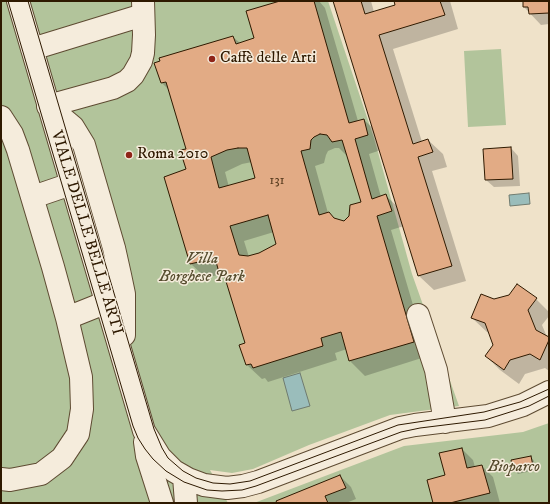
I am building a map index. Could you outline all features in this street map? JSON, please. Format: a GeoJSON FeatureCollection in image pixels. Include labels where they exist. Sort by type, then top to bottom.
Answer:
{"type":"FeatureCollection","features":[{"type":"Feature","properties":{"kind":"street","name":"VIALE DELLE BELLE ARTI"},"geometry":{"type":"LineString","coordinates":[[12,4],[32,49],[144,431],[162,460],[174,471],[224,495],[240,486],[258,482],[400,428],[494,414],[523,405],[549,392]]}},
{"type":"Feature","properties":{"kind":"street"},"geometry":{"type":"LineString","coordinates":[[32,49],[143,8],[143,52],[141,61],[133,76],[127,81],[113,88],[48,106]]}},
{"type":"Feature","properties":{"kind":"street","name":"VIALE DELLE BELLE ARTI"},"geometry":{"type":"LineString","coordinates":[[48,106],[73,127],[84,145],[114,248],[124,294],[124,359]]}},
{"type":"Feature","properties":{"kind":"street"},"geometry":{"type":"LineString","coordinates":[[1,116],[12,134],[18,150],[33,197],[67,318],[81,377],[82,408],[78,434],[62,458],[41,474],[10,480],[1,479]]}},
{"type":"Feature","properties":{"kind":"street"},"geometry":{"type":"LineString","coordinates":[[33,197],[72,184]]}},
{"type":"Feature","properties":{"kind":"street"},"geometry":{"type":"LineString","coordinates":[[67,318],[107,302]]}},
{"type":"Feature","properties":{"kind":"street"},"geometry":{"type":"LineString","coordinates":[[418,315],[436,370],[445,422]]}},
{"type":"Feature","properties":{"kind":"street"},"geometry":{"type":"LineString","coordinates":[[144,431],[147,456],[162,503]]}},
{"type":"Feature","properties":{"kind":"street"},"geometry":{"type":"LineString","coordinates":[[184,477],[186,503]]}},
{"type":"Feature","properties":{"kind":"green space","name":"Villa Borghese Park"},"geometry":{"type":"Polygon","coordinates":[[[1,1],[328,1],[374,138],[412,274],[459,406],[390,415],[309,445],[253,469],[232,473],[210,470],[228,503],[1,503],[1,1]]]}},
{"type":"Feature","properties":{"kind":"green space"},"geometry":{"type":"Polygon","coordinates":[[[501,49],[506,125],[468,127],[464,51],[501,49]]]}},
{"type":"Feature","properties":{"kind":"green space","name":"Bioparco"},"geometry":{"type":"Polygon","coordinates":[[[549,423],[549,503],[254,503],[404,446],[523,432],[549,423]]]}},
{"type":"Feature","properties":{"kind":"water"},"geometry":{"type":"Polygon","coordinates":[[[529,193],[530,204],[510,206],[509,195],[529,193]]]}},
{"type":"Feature","properties":{"kind":"water"},"geometry":{"type":"Polygon","coordinates":[[[300,373],[310,406],[292,411],[283,378],[300,373]]]}},
{"type":"Feature","properties":{"kind":"building"},"geometry":{"type":"Polygon","coordinates":[[[280,1],[314,1],[349,123],[364,119],[368,135],[355,139],[372,199],[386,194],[392,211],[377,216],[414,342],[349,361],[341,332],[321,338],[323,346],[253,368],[251,364],[246,365],[239,345],[245,343],[224,275],[220,276],[215,258],[190,264],[164,177],[186,169],[180,150],[186,149],[166,82],[161,83],[154,63],[160,61],[159,58],[233,36],[236,44],[254,38],[246,11],[280,1]],[[320,134],[311,140],[310,149],[301,151],[319,215],[329,212],[334,218],[344,221],[349,216],[350,205],[361,202],[342,140],[332,142],[327,135],[320,134]],[[247,148],[227,150],[211,157],[219,188],[255,178],[247,148]],[[268,215],[230,226],[239,255],[248,256],[259,253],[276,244],[268,215]]]}},
{"type":"Feature","properties":{"kind":"building"},"geometry":{"type":"Polygon","coordinates":[[[333,1],[361,1],[365,14],[395,5],[394,1],[440,1],[445,15],[379,35],[413,144],[428,139],[433,152],[418,157],[452,266],[418,276],[333,1]]]}},
{"type":"Feature","properties":{"kind":"building"},"geometry":{"type":"Polygon","coordinates":[[[523,1],[549,1],[549,13],[529,14],[528,7],[523,7],[523,1]]]}},
{"type":"Feature","properties":{"kind":"building"},"geometry":{"type":"Polygon","coordinates":[[[511,147],[513,179],[485,180],[483,149],[511,147]]]}},
{"type":"Feature","properties":{"kind":"building"},"geometry":{"type":"Polygon","coordinates":[[[517,284],[537,298],[528,310],[536,330],[549,337],[549,340],[540,360],[530,354],[510,360],[504,370],[485,356],[493,345],[485,323],[471,318],[481,294],[494,299],[509,295],[517,284]]]}},
{"type":"Feature","properties":{"kind":"building"},"geometry":{"type":"Polygon","coordinates":[[[462,448],[467,468],[482,465],[490,493],[450,503],[433,503],[427,480],[445,475],[439,453],[462,448]]]}},
{"type":"Feature","properties":{"kind":"building"},"geometry":{"type":"Polygon","coordinates":[[[531,456],[533,466],[513,470],[511,460],[531,456]]]}},
{"type":"Feature","properties":{"kind":"building"},"geometry":{"type":"Polygon","coordinates":[[[340,475],[346,488],[325,496],[328,503],[277,503],[276,501],[340,475]]]}},
{"type":"Feature","properties":{"kind":"tram line"},"geometry":{"type":"LineString","coordinates":[[8,1],[133,426],[145,449],[166,471],[184,482],[207,490],[242,490],[401,432],[420,428],[485,420],[529,406],[549,396]]}},
{"type":"Feature","properties":{"kind":"tram line"},"geometry":{"type":"LineString","coordinates":[[28,1],[154,429],[168,458],[183,471],[196,478],[213,483],[230,484],[250,481],[398,425],[484,412],[520,402],[549,389]]}},
{"type":"Feature","properties":{"kind":"place","name":"Caffè delle Arti"},"geometry":{"type":"Point","coordinates":[212,59]}},
{"type":"Feature","properties":{"kind":"place","name":"Roma 2010"},"geometry":{"type":"Point","coordinates":[129,155]}}]}
